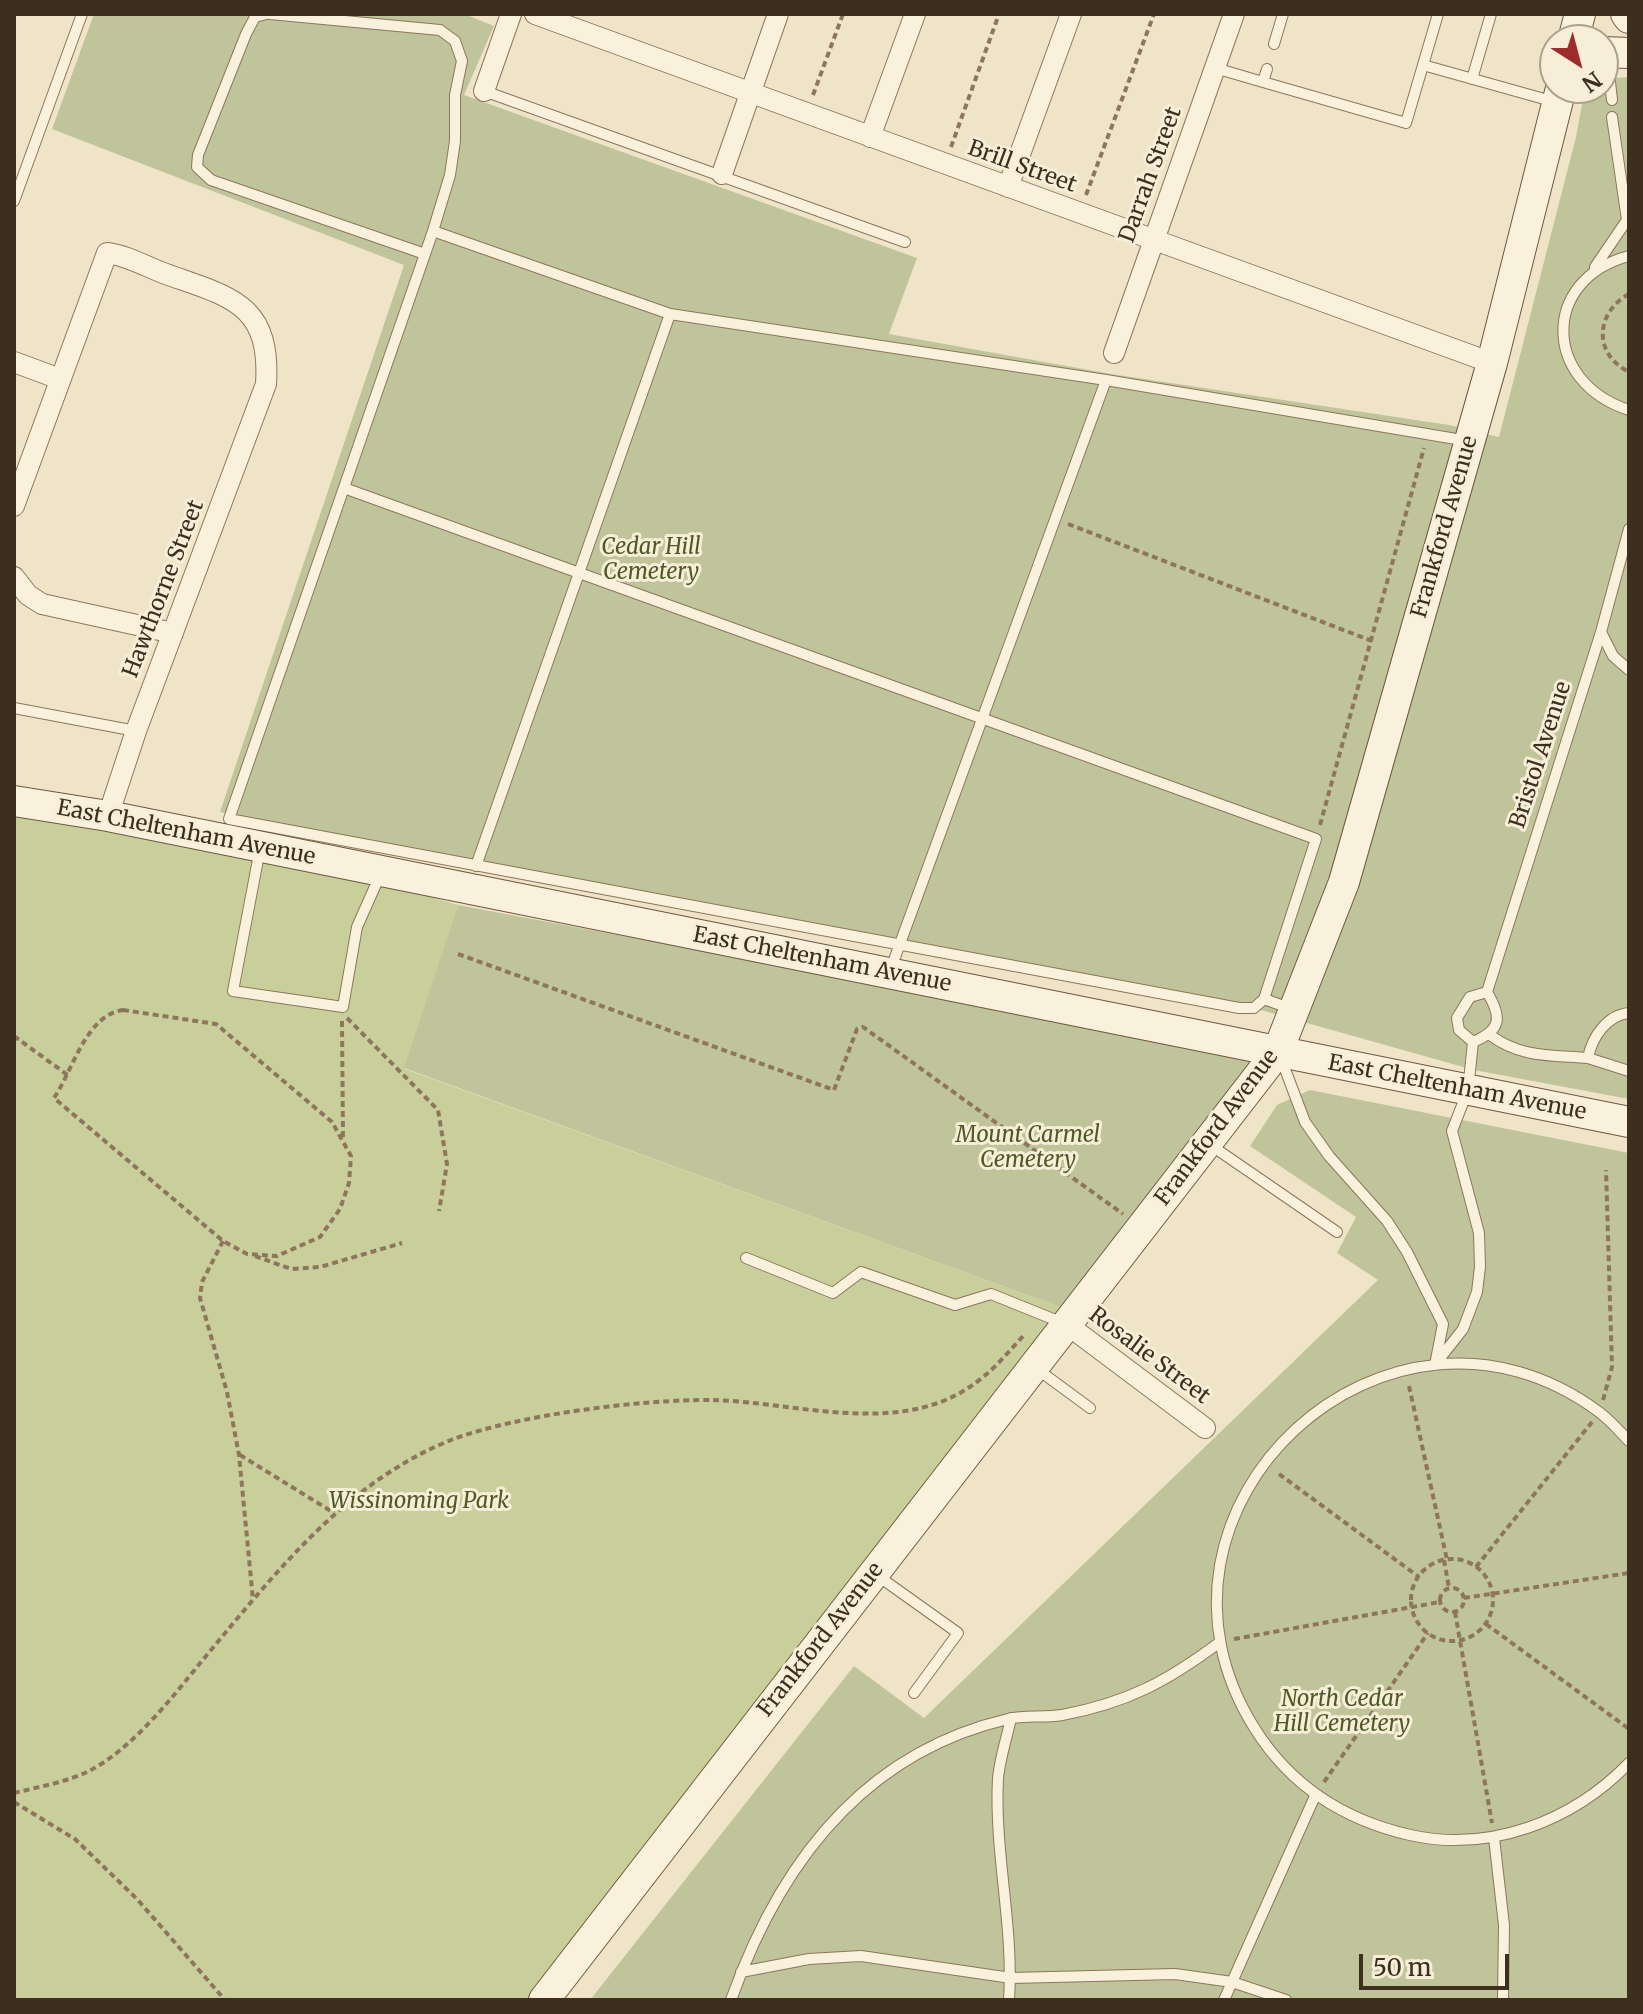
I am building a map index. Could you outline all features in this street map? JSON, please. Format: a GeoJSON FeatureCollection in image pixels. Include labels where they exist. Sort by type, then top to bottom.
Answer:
{"type":"FeatureCollection","features":[{"type":"Feature","properties":{"kind":"main road","name":"Frankford Avenue"},"geometry":{"type":"LineString","coordinates":[[544,2000],[1033,1365],[1053,1319],[1141,1227],[1278,1051],[1344,882],[1492,363],[1557,104]]}},
{"type":"Feature","properties":{"kind":"main road","name":"East Cheltenham Avenue"},"geometry":{"type":"LineString","coordinates":[[14,801],[108,816],[382,871],[894,960],[1278,1051],[1629,1122]]}},
{"type":"Feature","properties":{"kind":"street"},"geometry":{"type":"LineString","coordinates":[[484,91],[511,14]]}},
{"type":"Feature","properties":{"kind":"street","name":"Brill Street"},"geometry":{"type":"LineString","coordinates":[[535,14],[1492,363]]}},
{"type":"Feature","properties":{"kind":"street"},"geometry":{"type":"LineString","coordinates":[[722,174],[778,14]]}},
{"type":"Feature","properties":{"kind":"street"},"geometry":{"type":"LineString","coordinates":[[870,137],[915,14]]}},
{"type":"Feature","properties":{"kind":"street"},"geometry":{"type":"LineString","coordinates":[[1008,187],[1071,14]]}},
{"type":"Feature","properties":{"kind":"street","name":"Darrah Street"},"geometry":{"type":"LineString","coordinates":[[1114,353],[1234,14]]}},
{"type":"Feature","properties":{"kind":"street","name":"Hawthorne Street"},"geometry":{"type":"LineString","coordinates":[[60,379],[107,253],[233,298],[251,313],[264,335],[266,380],[136,731],[108,816]]}},
{"type":"Feature","properties":{"kind":"street"},"geometry":{"type":"LineString","coordinates":[[14,362],[60,379],[14,506]]}},
{"type":"Feature","properties":{"kind":"street"},"geometry":{"type":"LineString","coordinates":[[14,577],[28,595],[42,604],[173,633]]}},
{"type":"Feature","properties":{"kind":"street","name":"Rosalie Street"},"geometry":{"type":"LineString","coordinates":[[1053,1319],[1205,1428]]}},
{"type":"Feature","properties":{"kind":"lane"},"geometry":{"type":"LineString","coordinates":[[14,201],[82,14]]}},
{"type":"Feature","properties":{"kind":"lane"},"geometry":{"type":"LineString","coordinates":[[344,488],[1316,839],[1264,999],[1254,1008],[1239,1008],[894,960],[476,866],[229,819],[433,231],[450,175],[455,141],[455,95],[462,61],[455,41],[429,27],[268,14],[255,17],[198,155],[197,167],[211,180],[425,254]]}},
{"type":"Feature","properties":{"kind":"lane"},"geometry":{"type":"LineString","coordinates":[[1274,44],[1283,14]]}},
{"type":"Feature","properties":{"kind":"lane"},"geometry":{"type":"LineString","coordinates":[[1215,68],[1406,123],[1438,14]]}},
{"type":"Feature","properties":{"kind":"lane"},"geometry":{"type":"LineString","coordinates":[[1472,79],[1491,14]]}},
{"type":"Feature","properties":{"kind":"lane"},"geometry":{"type":"LineString","coordinates":[[1423,65],[1472,79],[1539,92]]}},
{"type":"Feature","properties":{"kind":"lane"},"geometry":{"type":"LineString","coordinates":[[1263,82],[1267,69]]}},
{"type":"Feature","properties":{"kind":"lane"},"geometry":{"type":"LineString","coordinates":[[484,91],[905,242]]}},
{"type":"Feature","properties":{"kind":"lane"},"geometry":{"type":"LineString","coordinates":[[1612,117],[1628,220],[1573,294],[1565,318],[1567,355],[1585,388],[1606,403],[1629,410]]}},
{"type":"Feature","properties":{"kind":"lane"},"geometry":{"type":"LineString","coordinates":[[433,231],[670,314],[1106,380],[1470,441]]}},
{"type":"Feature","properties":{"kind":"lane"},"geometry":{"type":"LineString","coordinates":[[1589,275],[1610,261],[1629,256]]}},
{"type":"Feature","properties":{"kind":"lane"},"geometry":{"type":"LineString","coordinates":[[476,866],[582,573],[670,314]]}},
{"type":"Feature","properties":{"kind":"lane"},"geometry":{"type":"LineString","coordinates":[[894,960],[1106,380]]}},
{"type":"Feature","properties":{"kind":"lane","name":"Bristol Avenue"},"geometry":{"type":"LineString","coordinates":[[1487,992],[1601,632],[1629,529]]}},
{"type":"Feature","properties":{"kind":"lane"},"geometry":{"type":"LineString","coordinates":[[1601,632],[1613,656],[1629,670]]}},
{"type":"Feature","properties":{"kind":"lane"},"geometry":{"type":"LineString","coordinates":[[14,708],[136,731]]}},
{"type":"Feature","properties":{"kind":"lane"},"geometry":{"type":"LineString","coordinates":[[260,847],[233,991],[343,1007],[357,927],[382,871]]}},
{"type":"Feature","properties":{"kind":"lane"},"geometry":{"type":"LineString","coordinates":[[1487,992],[1495,1006],[1497,1024],[1490,1035],[1473,1042],[1459,1030],[1457,1018],[1470,997],[1487,992]]}},
{"type":"Feature","properties":{"kind":"lane"},"geometry":{"type":"LineString","coordinates":[[1264,999],[1294,1010]]}},
{"type":"Feature","properties":{"kind":"lane"},"geometry":{"type":"LineString","coordinates":[[1588,1058],[1604,1025],[1618,1014],[1629,1013]]}},
{"type":"Feature","properties":{"kind":"lane"},"geometry":{"type":"LineString","coordinates":[[1490,1035],[1509,1049],[1527,1054],[1588,1058],[1629,1071]]}},
{"type":"Feature","properties":{"kind":"lane"},"geometry":{"type":"LineString","coordinates":[[1435,1365],[1463,1329],[1477,1292],[1480,1267],[1479,1233],[1452,1131],[1468,1090],[1473,1042]]}},
{"type":"Feature","properties":{"kind":"lane"},"geometry":{"type":"LineString","coordinates":[[1278,1051],[1305,1122],[1329,1156],[1387,1221],[1413,1263],[1443,1324],[1435,1365]]}},
{"type":"Feature","properties":{"kind":"lane"},"geometry":{"type":"LineString","coordinates":[[1208,1143],[1337,1232]]}},
{"type":"Feature","properties":{"kind":"lane"},"geometry":{"type":"LineString","coordinates":[[746,1258],[833,1293],[861,1272],[955,1305],[991,1294],[1053,1319]]}},
{"type":"Feature","properties":{"kind":"lane"},"geometry":{"type":"LineString","coordinates":[[1033,1365],[1090,1408]]}},
{"type":"Feature","properties":{"kind":"lane"},"geometry":{"type":"LineString","coordinates":[[1629,1441],[1599,1412],[1549,1383],[1493,1367],[1435,1365],[1405,1370],[1351,1389],[1302,1420],[1263,1462],[1233,1518],[1218,1579],[1220,1642],[1238,1703],[1272,1756],[1315,1796],[1373,1827],[1433,1840],[1494,1838],[1553,1819],[1606,1787],[1629,1763]]}},
{"type":"Feature","properties":{"kind":"lane"},"geometry":{"type":"LineString","coordinates":[[873,1572],[958,1633],[914,1693]]}},
{"type":"Feature","properties":{"kind":"lane"},"geometry":{"type":"LineString","coordinates":[[731,2000],[741,1972],[783,1886],[843,1809],[879,1776],[923,1749],[1011,1718],[1058,1716],[1141,1694],[1179,1672],[1220,1642]]}},
{"type":"Feature","properties":{"kind":"lane"},"geometry":{"type":"LineString","coordinates":[[1009,2000],[1011,1978],[998,1816],[999,1774],[1011,1718]]}},
{"type":"Feature","properties":{"kind":"lane"},"geometry":{"type":"LineString","coordinates":[[1224,2000],[1315,1796]]}},
{"type":"Feature","properties":{"kind":"lane"},"geometry":{"type":"LineString","coordinates":[[1494,1838],[1504,1925],[1503,2000]]}},
{"type":"Feature","properties":{"kind":"lane"},"geometry":{"type":"LineString","coordinates":[[741,1972],[809,1959],[861,1956],[1011,1978],[1175,1974],[1232,1982],[1286,2000]]}},
{"type":"Feature","properties":{"kind":"path"},"geometry":{"type":"LineString","coordinates":[[806,114],[843,14]]}},
{"type":"Feature","properties":{"kind":"path"},"geometry":{"type":"LineString","coordinates":[[945,164],[999,14]]}},
{"type":"Feature","properties":{"kind":"path"},"geometry":{"type":"LineString","coordinates":[[1079,214],[1154,14]]}},
{"type":"Feature","properties":{"kind":"path"},"geometry":{"type":"LineString","coordinates":[[1629,294],[1607,311],[1602,339],[1615,364],[1629,372]]}},
{"type":"Feature","properties":{"kind":"path"},"geometry":{"type":"LineString","coordinates":[[1316,839],[1424,449]]}},
{"type":"Feature","properties":{"kind":"path"},"geometry":{"type":"LineString","coordinates":[[1055,519],[1372,641]]}},
{"type":"Feature","properties":{"kind":"path"},"geometry":{"type":"LineString","coordinates":[[458,954],[834,1090],[857,1029],[863,1027],[1141,1227]]}},
{"type":"Feature","properties":{"kind":"path"},"geometry":{"type":"LineString","coordinates":[[247,1254],[277,1256],[320,1237],[340,1209],[349,1183],[351,1156],[343,1140],[332,1122],[216,1024],[123,1010],[110,1012],[96,1022],[69,1076],[54,1098],[223,1241],[247,1254],[291,1269],[320,1267],[402,1243]]}},
{"type":"Feature","properties":{"kind":"path"},"geometry":{"type":"LineString","coordinates":[[343,1140],[343,1014],[438,1110],[447,1164],[439,1211]]}},
{"type":"Feature","properties":{"kind":"path"},"geometry":{"type":"LineString","coordinates":[[14,1036],[69,1076]]}},
{"type":"Feature","properties":{"kind":"path"},"geometry":{"type":"LineString","coordinates":[[1476,1567],[1599,1412],[1612,1367],[1606,1170]]}},
{"type":"Feature","properties":{"kind":"path"},"geometry":{"type":"LineString","coordinates":[[223,1241],[202,1282],[200,1298],[227,1392],[239,1455],[253,1600]]}},
{"type":"Feature","properties":{"kind":"path"},"geometry":{"type":"LineString","coordinates":[[14,1793],[90,1771],[126,1743],[160,1713],[253,1600],[334,1513],[371,1483],[452,1440],[506,1425],[627,1405],[699,1401],[842,1414],[902,1410],[945,1400],[981,1379],[1053,1319]]}},
{"type":"Feature","properties":{"kind":"path"},"geometry":{"type":"LineString","coordinates":[[1405,1370],[1446,1560],[1449,1588]]}},
{"type":"Feature","properties":{"kind":"path"},"geometry":{"type":"LineString","coordinates":[[239,1455],[334,1513]]}},
{"type":"Feature","properties":{"kind":"path"},"geometry":{"type":"LineString","coordinates":[[1263,1462],[1419,1577]]}},
{"type":"Feature","properties":{"kind":"path"},"geometry":{"type":"LineString","coordinates":[[1446,1560],[1476,1567],[1489,1582],[1493,1593],[1491,1614],[1486,1624],[1469,1638],[1459,1641],[1448,1641],[1428,1633],[1412,1607],[1419,1577],[1446,1560]]}},
{"type":"Feature","properties":{"kind":"path"},"geometry":{"type":"LineString","coordinates":[[1464,1598],[1629,1573]]}},
{"type":"Feature","properties":{"kind":"path"},"geometry":{"type":"LineString","coordinates":[[1449,1588],[1457,1589],[1464,1598],[1463,1606],[1455,1612],[1445,1610],[1440,1602],[1442,1593],[1449,1588]]}},
{"type":"Feature","properties":{"kind":"path"},"geometry":{"type":"LineString","coordinates":[[1220,1642],[1440,1602]]}},
{"type":"Feature","properties":{"kind":"path"},"geometry":{"type":"LineString","coordinates":[[1455,1612],[1494,1838]]}},
{"type":"Feature","properties":{"kind":"path"},"geometry":{"type":"LineString","coordinates":[[1486,1624],[1629,1729]]}},
{"type":"Feature","properties":{"kind":"path"},"geometry":{"type":"LineString","coordinates":[[1315,1796],[1428,1633]]}},
{"type":"Feature","properties":{"kind":"path"},"geometry":{"type":"LineString","coordinates":[[14,1802],[75,1839],[137,1899],[225,2000]]}},
{"type":"Feature","properties":{"kind":"green space","name":"Cedar Hill Cemetery"},"geometry":{"type":"Polygon","coordinates":[[[94,14],[464,14],[494,26],[464,95],[917,258],[889,334],[1111,374],[1449,425],[1499,437],[1582,104],[1619,104],[1619,78],[1629,77],[1629,1099],[1474,1070],[1243,1005],[220,812],[404,265],[52,129],[94,14]]]}},
{"type":"Feature","properties":{"kind":"green space","name":"Wissinoming Park"},"geometry":{"type":"Polygon","coordinates":[[[14,801],[260,847],[458,905],[405,1069],[1074,1312],[544,2000],[14,2000],[14,801]]]}},
{"type":"Feature","properties":{"kind":"green space","name":"Mount Carmel Cemetery"},"geometry":{"type":"Polygon","coordinates":[[[458,905],[889,986],[1278,1051],[1074,1312],[404,1068],[458,905]]]}},
{"type":"Feature","properties":{"kind":"green space","name":"North Cedar Hill Cemetery"},"geometry":{"type":"Polygon","coordinates":[[[1310,1090],[1629,1153],[1629,2000],[590,2000],[854,1666],[924,1718],[1378,1280],[1337,1253],[1356,1217],[1250,1146],[1277,1105],[1310,1090]]]}}]}
